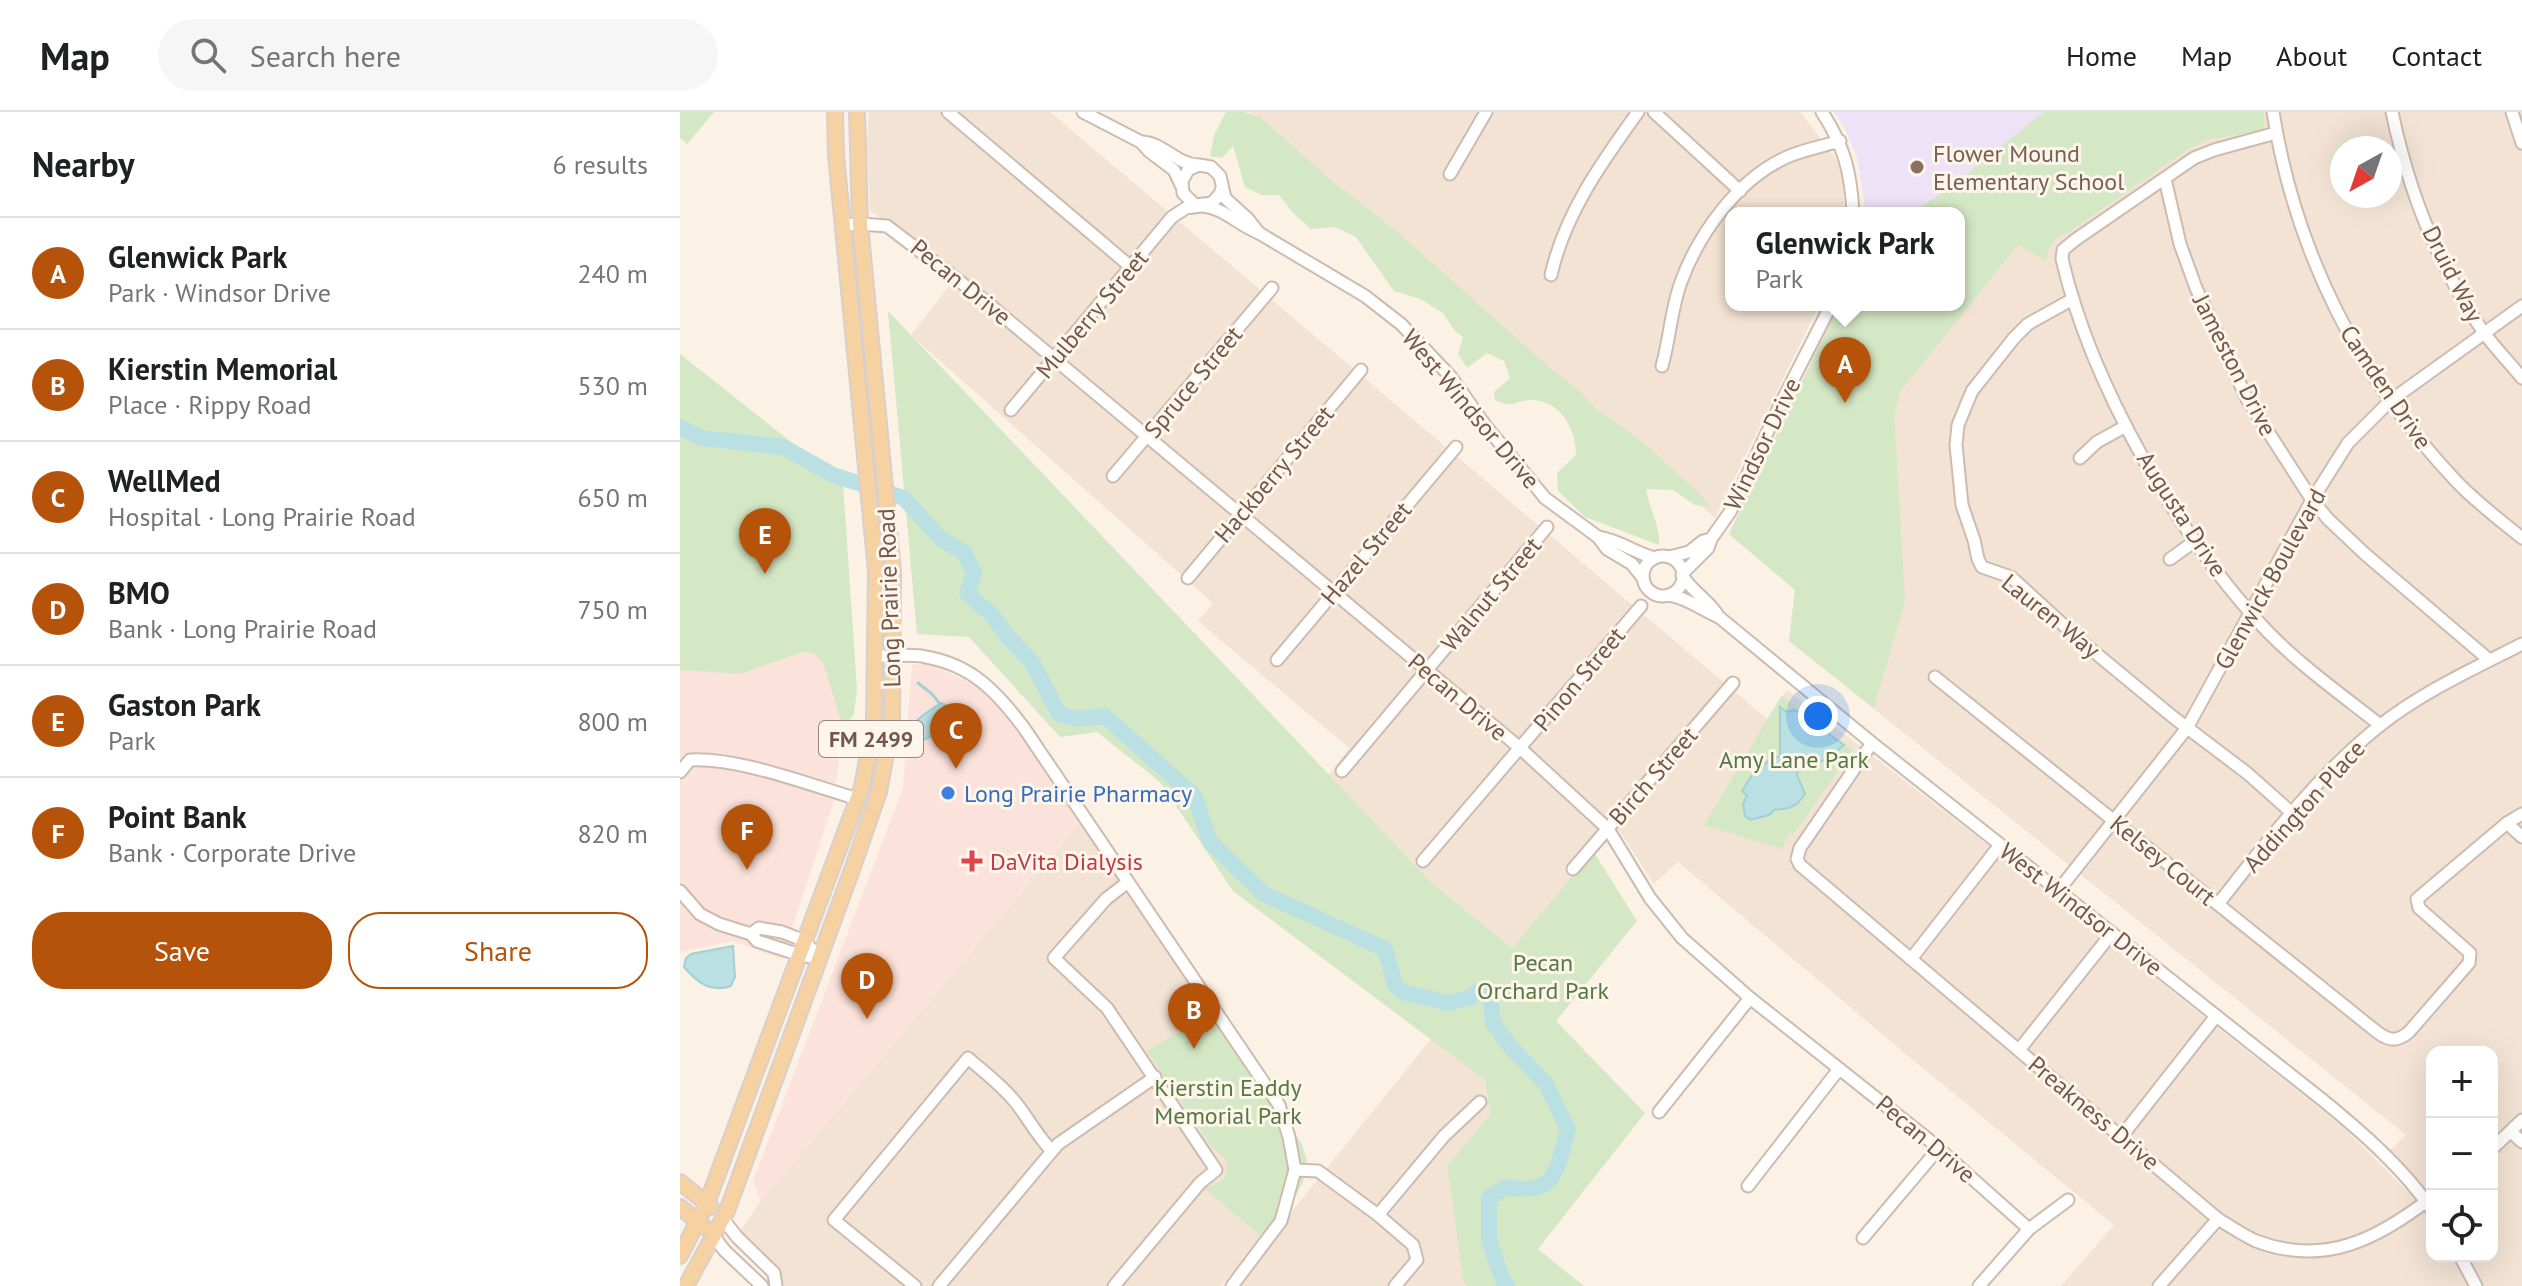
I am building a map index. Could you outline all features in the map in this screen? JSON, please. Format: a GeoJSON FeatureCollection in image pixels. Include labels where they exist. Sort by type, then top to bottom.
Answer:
{"type":"FeatureCollection","features":[{"type":"Feature","properties":{"kind":"main road","name":"Long Prairie Road"},"geometry":{"type":"LineString","coordinates":[[680,1256],[707,1203],[858,799],[874,720],[876,571],[836,155],[835,112]]}},
{"type":"Feature","properties":{"kind":"main road","name":"Long Prairie Road"},"geometry":{"type":"LineString","coordinates":[[686,1286],[723,1219],[819,958],[879,792],[892,722],[893,571],[860,224],[857,112]]}},
{"type":"Feature","properties":{"kind":"main road"},"geometry":{"type":"LineString","coordinates":[[680,1182],[723,1219]]}},
{"type":"Feature","properties":{"kind":"main road"},"geometry":{"type":"LineString","coordinates":[[680,1207],[714,1237]]}},
{"type":"Feature","properties":{"kind":"street"},"geometry":{"type":"LineString","coordinates":[[948,112],[1131,267]]}},
{"type":"Feature","properties":{"kind":"street","name":"West Windsor Drive"},"geometry":{"type":"LineString","coordinates":[[1083,112],[1141,142],[1174,170],[1186,198],[1195,205],[1219,209],[1242,226],[1365,296],[1401,324],[1451,377],[1485,425],[1545,498],[1598,537],[1607,549],[1632,564],[1652,593],[1683,597],[1705,612],[1719,617]]}},
{"type":"Feature","properties":{"kind":"street"},"geometry":{"type":"LineString","coordinates":[[1450,174],[1486,112]]}},
{"type":"Feature","properties":{"kind":"street"},"geometry":{"type":"LineString","coordinates":[[1551,275],[1555,257],[1588,183],[1638,112]]}},
{"type":"Feature","properties":{"kind":"street"},"geometry":{"type":"LineString","coordinates":[[1654,112],[1740,191]]}},
{"type":"Feature","properties":{"kind":"street"},"geometry":{"type":"LineString","coordinates":[[1822,112],[1840,141],[1853,207]]}},
{"type":"Feature","properties":{"kind":"street","name":"Camden Drive"},"geometry":{"type":"LineString","coordinates":[[2273,112],[2295,207],[2324,287],[2362,361],[2414,434],[2459,484],[2522,538]]}},
{"type":"Feature","properties":{"kind":"street","name":"Druid Way"},"geometry":{"type":"LineString","coordinates":[[2392,112],[2414,194],[2441,258],[2485,333],[2522,378]]}},
{"type":"Feature","properties":{"kind":"street"},"geometry":{"type":"LineString","coordinates":[[2512,112],[2522,143]]}},
{"type":"Feature","properties":{"kind":"street"},"geometry":{"type":"LineString","coordinates":[[2165,179],[2194,158],[2276,133]]}},
{"type":"Feature","properties":{"kind":"street"},"geometry":{"type":"LineString","coordinates":[[1662,366],[1680,283],[1696,247],[1723,207],[1762,173],[1787,157],[1840,141]]}},
{"type":"Feature","properties":{"kind":"street","name":"West Windsor Drive"},"geometry":{"type":"LineString","coordinates":[[1141,142],[1152,142],[1180,161],[1211,167],[1220,176],[1225,198],[1259,233]]}},
{"type":"Feature","properties":{"kind":"street"},"geometry":{"type":"LineString","coordinates":[[1181,186],[1188,170],[1199,165]]}},
{"type":"Feature","properties":{"kind":"street","name":"Augusta Drive"},"geometry":{"type":"LineString","coordinates":[[2165,179],[2063,250],[2062,259],[2073,299],[2095,359],[2126,426],[2163,491],[2195,541],[2251,613],[2312,672],[2380,725]]}},
{"type":"Feature","properties":{"kind":"street","name":"Jameston Drive"},"geometry":{"type":"LineString","coordinates":[[2165,179],[2180,244],[2241,385],[2268,434],[2312,500],[2390,577],[2488,659]]}},
{"type":"Feature","properties":{"kind":"street","name":"Mulberry Street"},"geometry":{"type":"LineString","coordinates":[[1011,410],[1172,217],[1181,186]]}},
{"type":"Feature","properties":{"kind":"street"},"geometry":{"type":"LineString","coordinates":[[1202,206],[1217,199],[1222,188]]}},
{"type":"Feature","properties":{"kind":"street","name":"Mulberry Street"},"geometry":{"type":"LineString","coordinates":[[1172,217],[1186,208],[1202,206]]}},
{"type":"Feature","properties":{"kind":"street","name":"Pecan Drive"},"geometry":{"type":"LineString","coordinates":[[843,225],[887,226],[911,242],[1520,748],[1608,829],[1650,898],[1676,931],[1750,998],[1939,1148],[2029,1229]]}},
{"type":"Feature","properties":{"kind":"street","name":"Spruce Street"},"geometry":{"type":"LineString","coordinates":[[1113,476],[1272,288]]}},
{"type":"Feature","properties":{"kind":"street","name":"Lauren Way"},"geometry":{"type":"LineString","coordinates":[[2073,299],[2028,324],[1972,391],[1958,425],[1956,445],[1962,505],[1975,551],[1982,567],[2011,577],[2081,641],[2247,773],[2292,813]]}},
{"type":"Feature","properties":{"kind":"street","name":"Glenwick Boulevard"},"geometry":{"type":"LineString","coordinates":[[2058,891],[2187,728],[2312,500],[2348,443],[2390,401],[2522,306]]}},
{"type":"Feature","properties":{"kind":"street","name":"Windsor Drive"},"geometry":{"type":"LineString","coordinates":[[1683,574],[1708,548],[1730,512],[1828,311]]}},
{"type":"Feature","properties":{"kind":"street","name":"Hackberry Street"},"geometry":{"type":"LineString","coordinates":[[1188,578],[1361,370]]}},
{"type":"Feature","properties":{"kind":"street"},"geometry":{"type":"LineString","coordinates":[[2080,458],[2097,442],[2126,426]]}},
{"type":"Feature","properties":{"kind":"street","name":"Hazel Street"},"geometry":{"type":"LineString","coordinates":[[1277,660],[1456,447]]}},
{"type":"Feature","properties":{"kind":"street","name":"Walnut Street"},"geometry":{"type":"LineString","coordinates":[[1342,771],[1547,527]]}},
{"type":"Feature","properties":{"kind":"street","name":"West Windsor Drive"},"geometry":{"type":"LineString","coordinates":[[1598,537],[1612,539],[1637,553],[1655,558],[1669,557],[1677,562],[1689,586],[1710,603],[1719,617],[2366,1137],[2426,1198]]}},
{"type":"Feature","properties":{"kind":"street","name":"Windsor Drive"},"geometry":{"type":"LineString","coordinates":[[1669,557],[1689,552],[1711,539]]}},
{"type":"Feature","properties":{"kind":"street"},"geometry":{"type":"LineString","coordinates":[[2170,559],[2195,541]]}},
{"type":"Feature","properties":{"kind":"street"},"geometry":{"type":"LineString","coordinates":[[1643,578],[1647,564],[1655,558]]}},
{"type":"Feature","properties":{"kind":"street"},"geometry":{"type":"LineString","coordinates":[[1669,595],[1677,589],[1683,574]]}},
{"type":"Feature","properties":{"kind":"street","name":"Pinon Street"},"geometry":{"type":"LineString","coordinates":[[1423,861],[1641,606]]}},
{"type":"Feature","properties":{"kind":"street","name":"Addington Place"},"geometry":{"type":"LineString","coordinates":[[2218,904],[2327,774],[2380,725],[2413,702],[2488,659],[2522,644]]}},
{"type":"Feature","properties":{"kind":"street"},"geometry":{"type":"LineString","coordinates":[[877,656],[926,657],[954,665],[1000,695],[1279,1105],[1295,1170],[1281,1221],[1232,1286]]}},
{"type":"Feature","properties":{"kind":"street","name":"Kelsey Court"},"geometry":{"type":"LineString","coordinates":[[1935,677],[2377,1032],[2393,1040],[2399,1040],[2409,1032],[2469,963],[2470,953],[2419,908],[2417,899],[2507,823]]}},
{"type":"Feature","properties":{"kind":"street","name":"Birch Street"},"geometry":{"type":"LineString","coordinates":[[1573,869],[1733,683]]}},
{"type":"Feature","properties":{"kind":"street","name":"Preakness Drive"},"geometry":{"type":"LineString","coordinates":[[1872,743],[1800,848],[1797,859],[1806,870],[2218,1219],[2253,1240],[2273,1246],[2299,1251],[2331,1251],[2387,1229],[2426,1205]]}},
{"type":"Feature","properties":{"kind":"street"},"geometry":{"type":"LineString","coordinates":[[680,772],[690,760],[709,759],[795,779],[858,799]]}},
{"type":"Feature","properties":{"kind":"street"},"geometry":{"type":"LineString","coordinates":[[2522,814],[2507,823],[2522,837]]}},
{"type":"Feature","properties":{"kind":"street"},"geometry":{"type":"LineString","coordinates":[[1911,959],[2000,845]]}},
{"type":"Feature","properties":{"kind":"street"},"geometry":{"type":"LineString","coordinates":[[1114,1286],[1200,1183],[1216,1170],[1107,1008],[1054,958],[1106,899],[1128,882]]}},
{"type":"Feature","properties":{"kind":"street"},"geometry":{"type":"LineString","coordinates":[[680,891],[700,914],[719,924],[751,934],[757,941],[803,948],[819,958]]}},
{"type":"Feature","properties":{"kind":"street"},"geometry":{"type":"LineString","coordinates":[[2019,1050],[2112,933]]}},
{"type":"Feature","properties":{"kind":"street"},"geometry":{"type":"LineString","coordinates":[[1659,1112],[1750,998]]}},
{"type":"Feature","properties":{"kind":"street"},"geometry":{"type":"LineString","coordinates":[[2121,1137],[2216,1016]]}},
{"type":"Feature","properties":{"kind":"street"},"geometry":{"type":"LineString","coordinates":[[915,1286],[834,1220],[968,1058],[1005,1090],[1019,1106],[1036,1136],[1052,1151]]}},
{"type":"Feature","properties":{"kind":"street"},"geometry":{"type":"LineString","coordinates":[[1748,1186],[1839,1069]]}},
{"type":"Feature","properties":{"kind":"street"},"geometry":{"type":"LineString","coordinates":[[939,1286],[1052,1151],[1071,1133],[1155,1077]]}},
{"type":"Feature","properties":{"kind":"street"},"geometry":{"type":"LineString","coordinates":[[1378,1215],[1444,1136],[1480,1102]]}},
{"type":"Feature","properties":{"kind":"street"},"geometry":{"type":"LineString","coordinates":[[2498,1144],[2522,1120]]}},
{"type":"Feature","properties":{"kind":"street"},"geometry":{"type":"LineString","coordinates":[[2511,1132],[2522,1142]]}},
{"type":"Feature","properties":{"kind":"street"},"geometry":{"type":"LineString","coordinates":[[1863,1238],[1939,1148]]}},
{"type":"Feature","properties":{"kind":"street"},"geometry":{"type":"LineString","coordinates":[[1295,1170],[1318,1171],[1413,1245],[1417,1260],[1395,1286]]}},
{"type":"Feature","properties":{"kind":"street"},"geometry":{"type":"LineString","coordinates":[[1979,1286],[2029,1229],[2068,1200]]}},
{"type":"Feature","properties":{"kind":"street"},"geometry":{"type":"LineString","coordinates":[[723,1219],[774,1273],[776,1286]]}},
{"type":"Feature","properties":{"kind":"street"},"geometry":{"type":"LineString","coordinates":[[2159,1286],[2218,1219]]}},
{"type":"Feature","properties":{"kind":"street"},"geometry":{"type":"LineString","coordinates":[[714,1237],[762,1286]]}},
{"type":"Feature","properties":{"kind":"street"},"geometry":{"type":"LineString","coordinates":[[2463,1262],[2476,1286]]}},
{"type":"Feature","properties":{"kind":"shaded area"},"geometry":{"type":"Polygon","coordinates":[[[869,112],[1050,112],[1767,719],[1787,690],[2343,1127],[2418,1202],[2426,1215],[2426,1262],[2455,1262],[2468,1286],[2061,1286],[2114,1225],[1678,862],[1654,884],[1617,827],[1512,948],[1431,882],[1329,775],[1349,748],[1198,621],[1213,603],[911,335],[959,273],[870,211],[869,112]]]}},
{"type":"Feature","properties":{"kind":"shaded area"},"geometry":{"type":"Polygon","coordinates":[[[1250,112],[1800,112],[1843,168],[1844,207],[1725,207],[1725,311],[1816,311],[1715,518],[1250,112]]]}},
{"type":"Feature","properties":{"kind":"shaded area","name":"Flower Mound Elementary School"},"geometry":{"type":"Polygon","coordinates":[[[1834,112],[2044,112],[1951,187],[1921,207],[1865,207],[1857,157],[1834,112]]]}},
{"type":"Feature","properties":{"kind":"shaded area"},"geometry":{"type":"Polygon","coordinates":[[[2042,112],[2522,112],[2522,1286],[2484,1286],[2472,1262],[2498,1262],[2498,1046],[2426,1046],[2426,1198],[2390,1150],[2406,1135],[1789,641],[1795,590],[1729,534],[1835,311],[1965,311],[1965,207],[1916,207],[2042,112]]]}},
{"type":"Feature","properties":{"kind":"shaded area"},"geometry":{"type":"Polygon","coordinates":[[[804,652],[814,654],[823,662],[843,729],[833,803],[782,959],[732,941],[680,952],[680,670],[741,674],[804,652]]]}},
{"type":"Feature","properties":{"kind":"shaded area"},"geometry":{"type":"Polygon","coordinates":[[[929,663],[982,689],[1006,711],[1081,822],[761,1201],[753,1181],[903,788],[912,665],[929,663]]]}},
{"type":"Feature","properties":{"kind":"shaded area"},"geometry":{"type":"Polygon","coordinates":[[[1081,822],[1301,1143],[1307,1160],[1303,1182],[1294,1199],[1221,1286],[784,1286],[777,1270],[740,1231],[761,1201],[1081,822]]]}},
{"type":"Feature","properties":{"kind":"shaded area"},"geometry":{"type":"Polygon","coordinates":[[[1431,1039],[1485,1080],[1490,1114],[1447,1166],[1463,1280],[1467,1286],[1232,1286],[1431,1039]]]}},
{"type":"Feature","properties":{"kind":"green space"},"geometry":{"type":"Polygon","coordinates":[[[680,112],[714,112],[687,144],[680,138],[680,112]]]}},
{"type":"Feature","properties":{"kind":"green space"},"geometry":{"type":"Polygon","coordinates":[[[1226,112],[1244,112],[1260,117],[1332,181],[1394,229],[1550,368],[1578,389],[1593,406],[1645,444],[1710,506],[1695,505],[1673,490],[1646,489],[1659,545],[1585,517],[1558,491],[1557,473],[1576,455],[1570,426],[1559,411],[1551,405],[1532,400],[1511,404],[1495,400],[1494,392],[1510,378],[1504,361],[1487,353],[1467,368],[1458,354],[1463,337],[1443,313],[1420,299],[1394,291],[1356,237],[1335,227],[1311,229],[1279,195],[1262,195],[1245,187],[1233,146],[1222,158],[1210,156],[1214,135],[1226,112]]]}},
{"type":"Feature","properties":{"kind":"green space"},"geometry":{"type":"Polygon","coordinates":[[[2044,112],[2263,112],[2265,130],[2206,140],[2190,148],[2055,240],[2046,261],[2018,245],[1965,311],[1965,207],[1921,207],[1951,187],[2044,112]]]}},
{"type":"Feature","properties":{"kind":"green space","name":"Pecan Orchard Park"},"geometry":{"type":"Polygon","coordinates":[[[888,311],[1431,882],[1512,948],[1593,851],[1637,921],[1556,1021],[1645,1113],[1538,1249],[1584,1286],[1467,1286],[1463,1280],[1447,1166],[1490,1114],[1485,1080],[1233,891],[1160,782],[1097,732],[1060,737],[969,637],[917,634],[888,311]]]}},
{"type":"Feature","properties":{"kind":"green space"},"geometry":{"type":"Polygon","coordinates":[[[1836,311],[1965,311],[1901,390],[1894,415],[1905,601],[1874,708],[1789,641],[1795,590],[1729,534],[1836,311]]]}},
{"type":"Feature","properties":{"kind":"green space"},"geometry":{"type":"Polygon","coordinates":[[[680,354],[843,483],[857,689],[854,714],[843,729],[823,662],[814,654],[803,652],[741,674],[680,670],[680,354]]]}},
{"type":"Feature","properties":{"kind":"green space","name":"Amy Lane Park"},"geometry":{"type":"Polygon","coordinates":[[[1782,695],[1853,750],[1795,832],[1788,835],[1782,849],[1704,825],[1782,695]]]}},
{"type":"Feature","properties":{"kind":"green space","name":"Kierstin Eaddy Memorial Park"},"geometry":{"type":"Polygon","coordinates":[[[1212,1013],[1263,1082],[1301,1143],[1307,1160],[1303,1182],[1294,1199],[1262,1237],[1205,1189],[1224,1179],[1228,1166],[1224,1157],[1213,1149],[1147,1051],[1212,1013]]]}},
{"type":"Feature","properties":{"kind":"water"},"geometry":{"type":"Polygon","coordinates":[[[941,703],[962,713],[952,718],[951,727],[914,742],[911,732],[916,722],[941,703]]]}},
{"type":"Feature","properties":{"kind":"water"},"geometry":{"type":"Polygon","coordinates":[[[1780,707],[1787,712],[1795,710],[1844,745],[1822,761],[1805,762],[1798,766],[1797,775],[1805,794],[1797,804],[1750,820],[1745,816],[1743,804],[1747,796],[1742,791],[1757,767],[1780,756],[1780,707]]]}},
{"type":"Feature","properties":{"kind":"water"},"geometry":{"type":"Polygon","coordinates":[[[733,946],[735,977],[731,986],[717,988],[705,985],[684,967],[686,958],[691,954],[733,946]]]}},
{"type":"Feature","properties":{"kind":"waterway"},"geometry":{"type":"LineString","coordinates":[[680,427],[701,438],[783,447],[833,475],[904,498],[941,539],[964,552],[974,573],[967,593],[992,615],[1032,662],[1059,714],[1078,719],[1105,716],[1195,797],[1210,842],[1264,894],[1385,949],[1395,985],[1402,992],[1448,1003],[1469,998],[1484,988],[1490,996],[1493,1023],[1546,1084],[1568,1129],[1557,1167],[1545,1183],[1536,1188],[1506,1187],[1489,1198],[1489,1240],[1507,1286]]}},
{"type":"Feature","properties":{"kind":"waterway"},"geometry":{"type":"LineString","coordinates":[[918,683],[940,704]]}},
{"type":"Feature","properties":{"kind":"place","name":"Flower Mound Elementary School"},"geometry":{"type":"Point","coordinates":[1917,167]}},
{"type":"Feature","properties":{"kind":"place","name":"Glenwick Park"},"geometry":{"type":"Point","coordinates":[1845,403]}},
{"type":"Feature","properties":{"kind":"place","name":"Gaston Park"},"geometry":{"type":"Point","coordinates":[765,574]}},
{"type":"Feature","properties":{"kind":"place","name":"WellMed"},"geometry":{"type":"Point","coordinates":[956,769]}},
{"type":"Feature","properties":{"kind":"place","name":"Long Prairie Pharmacy"},"geometry":{"type":"Point","coordinates":[948,793]}},
{"type":"Feature","properties":{"kind":"place","name":"DaVita Dialysis"},"geometry":{"type":"Point","coordinates":[972,861]}},
{"type":"Feature","properties":{"kind":"place","name":"Point Bank"},"geometry":{"type":"Point","coordinates":[747,870]}},
{"type":"Feature","properties":{"kind":"place","name":"BMO"},"geometry":{"type":"Point","coordinates":[867,1019]}},
{"type":"Feature","properties":{"kind":"place","name":"Kierstin Memorial"},"geometry":{"type":"Point","coordinates":[1194,1049]}}]}
